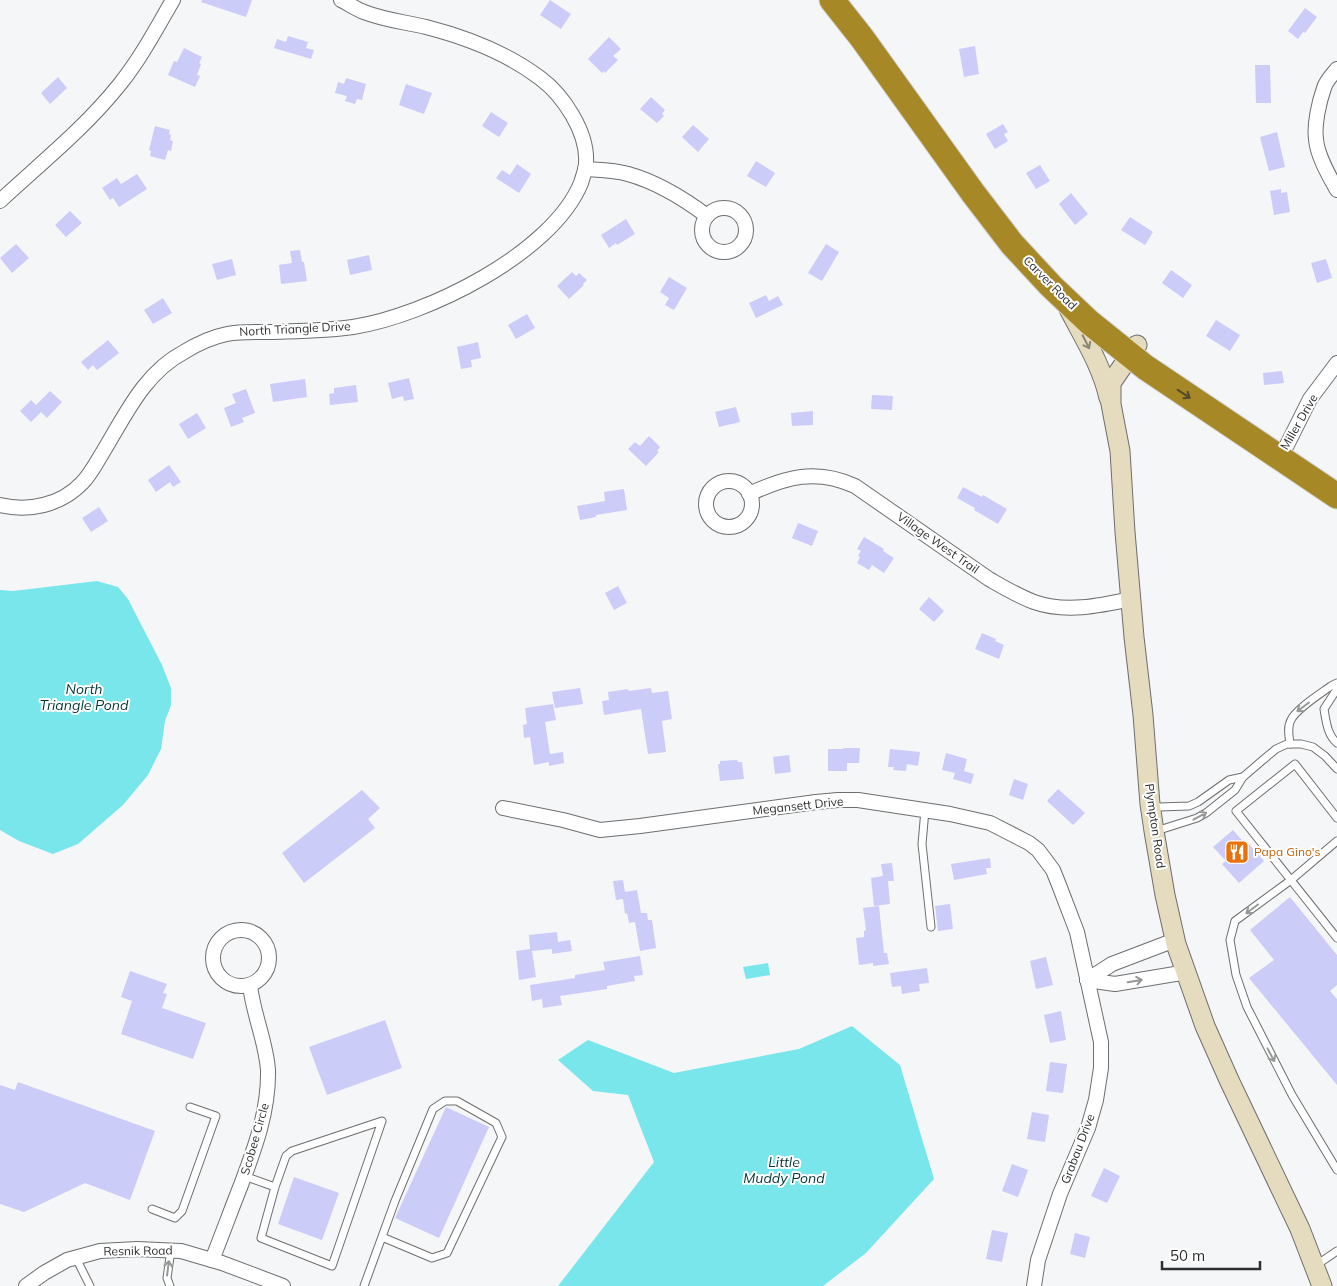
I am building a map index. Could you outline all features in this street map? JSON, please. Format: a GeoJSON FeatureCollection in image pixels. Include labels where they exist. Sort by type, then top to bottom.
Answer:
{"type":"FeatureCollection","features":[{"type":"Feature","properties":{"kind":"highway","name":"Carver Road"},"geometry":{"type":"LineString","coordinates":[[832,0],[862,38],[1002,231],[1033,268],[1089,322],[1134,350],[1201,385],[1337,496]]}},
{"type":"Feature","properties":{"kind":"highway","name":"Carver Road"},"geometry":{"type":"LineString","coordinates":[[852,0],[908,75],[968,162],[1014,222],[1064,277],[1115,326],[1134,350]]}},
{"type":"Feature","properties":{"kind":"highway","name":"Carver Road"},"geometry":{"type":"LineString","coordinates":[[1283,451],[1337,479]]}},
{"type":"Feature","properties":{"kind":"main road"},"geometry":{"type":"LineString","coordinates":[[1064,298],[1106,384],[1111,404]]}},
{"type":"Feature","properties":{"kind":"main road","name":"Plympton Road"},"geometry":{"type":"LineString","coordinates":[[1134,350],[1111,383],[1111,404],[1120,451],[1131,599],[1150,804],[1175,940],[1205,1026],[1300,1228],[1322,1286]]}},
{"type":"Feature","properties":{"kind":"street"},"geometry":{"type":"LineString","coordinates":[[0,201],[74,133],[107,99],[142,53],[172,0]]}},
{"type":"Feature","properties":{"kind":"street","name":"North Triangle Drive"},"geometry":{"type":"LineString","coordinates":[[0,505],[22,508],[41,506],[61,498],[76,489],[90,473],[150,378],[170,360],[194,346],[229,333],[325,330],[352,327],[384,320],[418,309],[482,278],[504,264],[525,249],[565,210],[575,195],[585,169],[585,147],[573,117],[555,91],[527,68],[470,41],[365,13],[341,0]]}},
{"type":"Feature","properties":{"kind":"street"},"geometry":{"type":"LineString","coordinates":[[1337,69],[1324,87],[1320,102],[1316,139],[1323,162],[1337,190]]}},
{"type":"Feature","properties":{"kind":"street"},"geometry":{"type":"LineString","coordinates":[[585,169],[628,174],[663,187],[707,216]]}},
{"type":"Feature","properties":{"kind":"street","name":"Miller Drive"},"geometry":{"type":"LineString","coordinates":[[1283,451],[1310,399],[1337,363]]}},
{"type":"Feature","properties":{"kind":"street","name":"Village West Trail"},"geometry":{"type":"LineString","coordinates":[[749,494],[792,478],[816,476],[841,480],[855,486],[989,578],[1033,602],[1056,607],[1078,607],[1097,606],[1131,599]]}},
{"type":"Feature","properties":{"kind":"street","name":"Megansett Drive"},"geometry":{"type":"LineString","coordinates":[[503,808],[563,820],[600,830],[838,800],[858,800],[925,810],[990,823],[1029,843],[1038,850],[1053,870],[1078,932],[1087,980]]}},
{"type":"Feature","properties":{"kind":"street"},"geometry":{"type":"LineString","coordinates":[[241,931],[251,933],[260,939],[267,948],[266,970],[259,979],[250,985],[239,986],[228,983],[219,976],[214,966],[215,949],[221,939],[230,933],[241,931]]}},
{"type":"Feature","properties":{"kind":"street"},"geometry":{"type":"LineString","coordinates":[[1087,980],[1112,964],[1175,940]]}},
{"type":"Feature","properties":{"kind":"street"},"geometry":{"type":"LineString","coordinates":[[1087,980],[1115,984],[1187,972]]}},
{"type":"Feature","properties":{"kind":"street","name":"Grabau Drive"},"geometry":{"type":"LineString","coordinates":[[1034,1286],[1038,1260],[1057,1203],[1088,1128],[1096,1100],[1101,1068],[1101,1042],[1087,980]]}},
{"type":"Feature","properties":{"kind":"street","name":"Scobee Circle"},"geometry":{"type":"LineString","coordinates":[[212,1260],[260,1130],[267,1100],[266,1054],[250,985]]}},
{"type":"Feature","properties":{"kind":"street","name":"Resnik Road"},"geometry":{"type":"LineString","coordinates":[[26,1286],[67,1260],[100,1251],[138,1249],[181,1251],[284,1286]]}},
{"type":"Feature","properties":{"kind":"lane"},"geometry":{"type":"LineString","coordinates":[[1290,744],[1290,721],[1296,712],[1337,683]]}},
{"type":"Feature","properties":{"kind":"lane"},"geometry":{"type":"LineString","coordinates":[[1337,689],[1324,709],[1333,740],[1337,743]]}},
{"type":"Feature","properties":{"kind":"lane"},"geometry":{"type":"LineString","coordinates":[[1154,831],[1178,825],[1206,813],[1235,790],[1243,777],[1276,749],[1287,744],[1301,744],[1314,747],[1337,769]]}},
{"type":"Feature","properties":{"kind":"lane"},"geometry":{"type":"LineString","coordinates":[[1337,818],[1295,764],[1236,812],[1337,938]]}},
{"type":"Feature","properties":{"kind":"lane"},"geometry":{"type":"LineString","coordinates":[[1150,804],[1160,807],[1189,806],[1198,802],[1229,780],[1243,777]]}},
{"type":"Feature","properties":{"kind":"lane"},"geometry":{"type":"LineString","coordinates":[[925,810],[922,844],[930,927]]}},
{"type":"Feature","properties":{"kind":"lane"},"geometry":{"type":"LineString","coordinates":[[1337,841],[1291,880],[1236,921],[1230,940],[1236,974],[1247,1007],[1292,1096],[1337,1170]]}},
{"type":"Feature","properties":{"kind":"lane"},"geometry":{"type":"LineString","coordinates":[[364,1286],[395,1201],[433,1109],[445,1102],[457,1101],[496,1123],[502,1137],[447,1253],[432,1258],[382,1237]]}},
{"type":"Feature","properties":{"kind":"lane"},"geometry":{"type":"LineString","coordinates":[[152,1209],[175,1218],[182,1211],[216,1116],[190,1107]]}},
{"type":"Feature","properties":{"kind":"lane"},"geometry":{"type":"LineString","coordinates":[[382,1121],[332,1266],[261,1238],[275,1187],[286,1156],[292,1151],[382,1121]]}},
{"type":"Feature","properties":{"kind":"lane"},"geometry":{"type":"LineString","coordinates":[[244,1176],[275,1187]]}},
{"type":"Feature","properties":{"kind":"lane"},"geometry":{"type":"LineString","coordinates":[[170,1286],[167,1278],[171,1250]]}},
{"type":"Feature","properties":{"kind":"lane"},"geometry":{"type":"LineString","coordinates":[[1314,1266],[1337,1251]]}},
{"type":"Feature","properties":{"kind":"lane"},"geometry":{"type":"LineString","coordinates":[[76,1258],[90,1286]]}},
{"type":"Feature","properties":{"kind":"water","name":"North Triangle Pond"},"geometry":{"type":"Polygon","coordinates":[[[97,581],[118,587],[128,599],[162,665],[171,688],[171,705],[165,721],[161,749],[148,775],[123,805],[78,844],[53,854],[19,841],[0,830],[0,590],[13,591],[97,581]]]}},
{"type":"Feature","properties":{"kind":"water"},"geometry":{"type":"Polygon","coordinates":[[[768,963],[770,975],[746,979],[743,967],[768,963]]]}},
{"type":"Feature","properties":{"kind":"water","name":"Little Muddy Pond"},"geometry":{"type":"Polygon","coordinates":[[[852,1026],[900,1065],[934,1179],[866,1253],[823,1286],[558,1286],[654,1162],[628,1095],[593,1091],[558,1060],[588,1040],[674,1073],[799,1049],[852,1026]]]}},
{"type":"Feature","properties":{"kind":"building"},"geometry":{"type":"Polygon","coordinates":[[[202,0],[252,0],[246,17],[201,2],[202,0]]]}},
{"type":"Feature","properties":{"kind":"building"},"geometry":{"type":"Polygon","coordinates":[[[550,0],[571,14],[561,29],[540,15],[550,0]]]}},
{"type":"Feature","properties":{"kind":"building"},"geometry":{"type":"Polygon","coordinates":[[[1305,8],[1317,17],[1298,39],[1288,31],[1305,8]]]}},
{"type":"Feature","properties":{"kind":"building"},"geometry":{"type":"Polygon","coordinates":[[[288,36],[308,42],[306,48],[314,50],[311,59],[274,48],[277,39],[286,42],[288,36]]]}},
{"type":"Feature","properties":{"kind":"building"},"geometry":{"type":"Polygon","coordinates":[[[609,37],[621,49],[613,56],[618,60],[605,73],[604,71],[602,73],[588,59],[609,37]]]}},
{"type":"Feature","properties":{"kind":"building"},"geometry":{"type":"Polygon","coordinates":[[[975,46],[979,74],[964,77],[959,49],[975,46]]]}},
{"type":"Feature","properties":{"kind":"building"},"geometry":{"type":"Polygon","coordinates":[[[184,48],[202,57],[197,75],[200,76],[195,87],[168,75],[174,61],[177,62],[184,48]]]}},
{"type":"Feature","properties":{"kind":"building"},"geometry":{"type":"Polygon","coordinates":[[[1255,65],[1270,65],[1271,103],[1256,103],[1255,65]]]}},
{"type":"Feature","properties":{"kind":"building"},"geometry":{"type":"Polygon","coordinates":[[[58,77],[67,88],[50,104],[41,93],[58,77]]]}},
{"type":"Feature","properties":{"kind":"building"},"geometry":{"type":"Polygon","coordinates":[[[346,78],[366,84],[362,100],[357,99],[355,104],[345,101],[347,96],[335,93],[338,82],[344,84],[346,78]]]}},
{"type":"Feature","properties":{"kind":"building"},"geometry":{"type":"Polygon","coordinates":[[[406,84],[432,93],[424,114],[399,105],[406,84]]]}},
{"type":"Feature","properties":{"kind":"building"},"geometry":{"type":"Polygon","coordinates":[[[651,97],[665,110],[662,114],[664,116],[657,123],[640,109],[651,97]]]}},
{"type":"Feature","properties":{"kind":"building"},"geometry":{"type":"Polygon","coordinates":[[[491,112],[508,123],[499,137],[482,126],[491,112]]]}},
{"type":"Feature","properties":{"kind":"building"},"geometry":{"type":"Polygon","coordinates":[[[1003,124],[1008,132],[1004,134],[1008,141],[995,149],[986,134],[1003,124]]]}},
{"type":"Feature","properties":{"kind":"building"},"geometry":{"type":"Polygon","coordinates":[[[693,125],[709,139],[698,152],[682,137],[693,125]]]}},
{"type":"Feature","properties":{"kind":"building"},"geometry":{"type":"Polygon","coordinates":[[[155,126],[170,130],[170,140],[173,141],[171,151],[168,150],[165,160],[150,156],[151,151],[149,150],[155,126]]]}},
{"type":"Feature","properties":{"kind":"building"},"geometry":{"type":"Polygon","coordinates":[[[1277,132],[1285,167],[1269,171],[1260,137],[1277,132]]]}},
{"type":"Feature","properties":{"kind":"building"},"geometry":{"type":"Polygon","coordinates":[[[756,161],[775,173],[766,187],[747,176],[756,161]]]}},
{"type":"Feature","properties":{"kind":"building"},"geometry":{"type":"Polygon","coordinates":[[[517,164],[531,174],[519,193],[496,178],[502,170],[510,175],[517,164]]]}},
{"type":"Feature","properties":{"kind":"building"},"geometry":{"type":"Polygon","coordinates":[[[1040,165],[1050,181],[1036,189],[1026,173],[1040,165]]]}},
{"type":"Feature","properties":{"kind":"building"},"geometry":{"type":"Polygon","coordinates":[[[137,174],[147,189],[119,207],[113,198],[110,200],[102,188],[117,178],[121,184],[137,174]]]}},
{"type":"Feature","properties":{"kind":"building"},"geometry":{"type":"Polygon","coordinates":[[[1281,189],[1281,193],[1287,192],[1290,212],[1274,215],[1270,191],[1281,189]]]}},
{"type":"Feature","properties":{"kind":"building"},"geometry":{"type":"Polygon","coordinates":[[[1071,193],[1088,214],[1075,225],[1059,204],[1071,193]]]}},
{"type":"Feature","properties":{"kind":"building"},"geometry":{"type":"Polygon","coordinates":[[[70,211],[82,223],[66,237],[55,225],[70,211]]]}},
{"type":"Feature","properties":{"kind":"building"},"geometry":{"type":"Polygon","coordinates":[[[1130,217],[1153,232],[1145,245],[1121,230],[1130,217]]]}},
{"type":"Feature","properties":{"kind":"building"},"geometry":{"type":"Polygon","coordinates":[[[626,219],[635,234],[609,248],[601,235],[626,219]]]}},
{"type":"Feature","properties":{"kind":"building"},"geometry":{"type":"Polygon","coordinates":[[[16,244],[29,258],[12,273],[0,258],[16,244]]]}},
{"type":"Feature","properties":{"kind":"building"},"geometry":{"type":"Polygon","coordinates":[[[826,244],[839,252],[822,281],[808,273],[826,244]]]}},
{"type":"Feature","properties":{"kind":"building"},"geometry":{"type":"Polygon","coordinates":[[[300,250],[307,281],[281,284],[279,265],[292,263],[290,251],[300,250]]]}},
{"type":"Feature","properties":{"kind":"building"},"geometry":{"type":"Polygon","coordinates":[[[369,255],[372,270],[350,275],[347,260],[369,255]]]}},
{"type":"Feature","properties":{"kind":"building"},"geometry":{"type":"Polygon","coordinates":[[[232,259],[236,275],[217,280],[212,264],[232,259]]]}},
{"type":"Feature","properties":{"kind":"building"},"geometry":{"type":"Polygon","coordinates":[[[1326,259],[1332,278],[1317,283],[1311,263],[1326,259]]]}},
{"type":"Feature","properties":{"kind":"building"},"geometry":{"type":"Polygon","coordinates":[[[1171,270],[1192,285],[1183,298],[1162,283],[1171,270]]]}},
{"type":"Feature","properties":{"kind":"building"},"geometry":{"type":"Polygon","coordinates":[[[572,272],[576,276],[579,273],[587,280],[569,299],[557,286],[572,272]]]}},
{"type":"Feature","properties":{"kind":"building"},"geometry":{"type":"Polygon","coordinates":[[[669,277],[687,288],[674,310],[665,305],[669,298],[660,292],[669,277]]]}},
{"type":"Feature","properties":{"kind":"building"},"geometry":{"type":"Polygon","coordinates":[[[766,295],[769,301],[778,296],[783,305],[756,318],[749,303],[766,295]]]}},
{"type":"Feature","properties":{"kind":"building"},"geometry":{"type":"Polygon","coordinates":[[[163,298],[172,313],[153,324],[144,310],[163,298]]]}},
{"type":"Feature","properties":{"kind":"building"},"geometry":{"type":"Polygon","coordinates":[[[527,314],[535,328],[516,339],[508,325],[527,314]]]}},
{"type":"Feature","properties":{"kind":"building"},"geometry":{"type":"Polygon","coordinates":[[[1216,320],[1240,335],[1230,351],[1206,336],[1216,320]]]}},
{"type":"Feature","properties":{"kind":"building"},"geometry":{"type":"Polygon","coordinates":[[[108,340],[119,353],[97,370],[93,365],[88,370],[81,362],[108,340]]]}},
{"type":"Feature","properties":{"kind":"building"},"geometry":{"type":"Polygon","coordinates":[[[478,342],[481,358],[471,360],[472,367],[461,369],[457,347],[478,342]]]}},
{"type":"Feature","properties":{"kind":"building"},"geometry":{"type":"Polygon","coordinates":[[[1282,371],[1284,383],[1264,385],[1263,373],[1282,371]]]}},
{"type":"Feature","properties":{"kind":"building"},"geometry":{"type":"Polygon","coordinates":[[[409,378],[414,399],[404,401],[403,396],[392,399],[388,383],[409,378]]]}},
{"type":"Feature","properties":{"kind":"building"},"geometry":{"type":"Polygon","coordinates":[[[305,379],[307,397],[273,402],[270,384],[305,379]]]}},
{"type":"Feature","properties":{"kind":"building"},"geometry":{"type":"Polygon","coordinates":[[[356,385],[358,402],[330,405],[329,394],[334,393],[334,388],[356,385]]]}},
{"type":"Feature","properties":{"kind":"building"},"geometry":{"type":"Polygon","coordinates":[[[246,389],[255,413],[242,418],[244,422],[231,427],[224,408],[236,403],[232,394],[246,389]]]}},
{"type":"Feature","properties":{"kind":"building"},"geometry":{"type":"Polygon","coordinates":[[[50,391],[62,402],[47,418],[41,412],[31,422],[20,411],[31,400],[36,405],[50,391]]]}},
{"type":"Feature","properties":{"kind":"building"},"geometry":{"type":"Polygon","coordinates":[[[872,395],[893,396],[892,410],[871,409],[872,395]]]}},
{"type":"Feature","properties":{"kind":"building"},"geometry":{"type":"Polygon","coordinates":[[[736,407],[740,422],[719,427],[715,412],[736,407]]]}},
{"type":"Feature","properties":{"kind":"building"},"geometry":{"type":"Polygon","coordinates":[[[813,411],[813,425],[792,426],[791,413],[813,411]]]}},
{"type":"Feature","properties":{"kind":"building"},"geometry":{"type":"Polygon","coordinates":[[[197,413],[206,428],[188,439],[179,424],[197,413]]]}},
{"type":"Feature","properties":{"kind":"building"},"geometry":{"type":"Polygon","coordinates":[[[649,436],[660,447],[657,451],[659,452],[646,466],[628,449],[635,442],[640,446],[649,436]]]}},
{"type":"Feature","properties":{"kind":"building"},"geometry":{"type":"Polygon","coordinates":[[[169,465],[181,482],[173,487],[170,482],[156,492],[148,480],[169,465]]]}},
{"type":"Feature","properties":{"kind":"building"},"geometry":{"type":"Polygon","coordinates":[[[963,487],[982,497],[983,495],[1007,509],[998,524],[957,498],[963,487]]]}},
{"type":"Feature","properties":{"kind":"building"},"geometry":{"type":"Polygon","coordinates":[[[624,489],[627,510],[596,515],[596,517],[580,520],[577,506],[605,501],[604,492],[624,489]]]}},
{"type":"Feature","properties":{"kind":"building"},"geometry":{"type":"Polygon","coordinates":[[[99,507],[108,521],[91,532],[82,518],[99,507]]]}},
{"type":"Feature","properties":{"kind":"building"},"geometry":{"type":"Polygon","coordinates":[[[798,523],[818,531],[812,546],[792,538],[798,523]]]}},
{"type":"Feature","properties":{"kind":"building"},"geometry":{"type":"Polygon","coordinates":[[[864,537],[884,549],[883,551],[894,558],[884,573],[872,565],[869,570],[857,563],[861,551],[857,549],[864,537]]]}},
{"type":"Feature","properties":{"kind":"building"},"geometry":{"type":"Polygon","coordinates":[[[618,586],[627,603],[614,610],[605,593],[618,586]]]}},
{"type":"Feature","properties":{"kind":"building"},"geometry":{"type":"Polygon","coordinates":[[[929,597],[944,611],[934,622],[919,609],[929,597]]]}},
{"type":"Feature","properties":{"kind":"building"},"geometry":{"type":"Polygon","coordinates":[[[982,633],[1004,645],[999,659],[975,649],[982,633]]]}},
{"type":"Feature","properties":{"kind":"building"},"geometry":{"type":"Polygon","coordinates":[[[580,688],[583,704],[555,708],[552,692],[580,688]]]}},
{"type":"Feature","properties":{"kind":"building"},"geometry":{"type":"Polygon","coordinates":[[[651,688],[652,693],[668,691],[672,719],[662,721],[666,752],[648,754],[641,709],[604,715],[602,701],[609,700],[608,692],[651,688]]]}},
{"type":"Feature","properties":{"kind":"building"},"geometry":{"type":"Polygon","coordinates":[[[553,704],[556,720],[545,722],[550,754],[563,752],[564,763],[549,766],[549,762],[534,765],[530,737],[524,738],[523,725],[527,724],[525,708],[553,704]]]}},
{"type":"Feature","properties":{"kind":"building"},"geometry":{"type":"Polygon","coordinates":[[[860,748],[859,763],[847,763],[847,771],[828,771],[828,749],[860,748]]]}},
{"type":"Feature","properties":{"kind":"building"},"geometry":{"type":"Polygon","coordinates":[[[890,749],[920,752],[918,766],[907,764],[906,771],[893,770],[894,767],[888,767],[890,749]]]}},
{"type":"Feature","properties":{"kind":"building"},"geometry":{"type":"Polygon","coordinates":[[[946,753],[967,759],[964,771],[974,774],[971,784],[953,779],[955,773],[942,770],[946,753]]]}},
{"type":"Feature","properties":{"kind":"building"},"geometry":{"type":"Polygon","coordinates":[[[789,755],[791,772],[775,774],[773,757],[789,755]]]}},
{"type":"Feature","properties":{"kind":"building"},"geometry":{"type":"Polygon","coordinates":[[[737,760],[742,762],[744,779],[720,781],[718,764],[720,764],[720,761],[737,760]]]}},
{"type":"Feature","properties":{"kind":"building"},"geometry":{"type":"Polygon","coordinates":[[[1014,779],[1028,784],[1023,800],[1009,795],[1014,779]]]}},
{"type":"Feature","properties":{"kind":"building"},"geometry":{"type":"Polygon","coordinates":[[[1058,789],[1085,813],[1073,825],[1047,801],[1058,789]]]}},
{"type":"Feature","properties":{"kind":"building"},"geometry":{"type":"Polygon","coordinates":[[[362,790],[380,808],[368,819],[375,828],[304,883],[282,853],[362,790]]]}},
{"type":"Feature","properties":{"kind":"building","name":"Papa Gino's"},"geometry":{"type":"Polygon","coordinates":[[[1233,830],[1264,861],[1239,883],[1222,864],[1226,861],[1213,847],[1233,830]]]}},
{"type":"Feature","properties":{"kind":"building"},"geometry":{"type":"Polygon","coordinates":[[[990,858],[991,868],[986,868],[987,874],[954,880],[951,864],[990,858]]]}},
{"type":"Feature","properties":{"kind":"building"},"geometry":{"type":"Polygon","coordinates":[[[892,863],[894,881],[888,881],[890,904],[874,906],[871,878],[883,876],[881,864],[892,863]]]}},
{"type":"Feature","properties":{"kind":"building"},"geometry":{"type":"Polygon","coordinates":[[[623,880],[625,892],[637,890],[641,913],[647,913],[648,920],[652,920],[656,948],[640,951],[635,922],[629,923],[627,913],[625,914],[623,899],[616,900],[613,881],[623,880]]]}},
{"type":"Feature","properties":{"kind":"building"},"geometry":{"type":"Polygon","coordinates":[[[1290,897],[1337,955],[1337,985],[1330,991],[1337,999],[1337,1085],[1249,978],[1274,960],[1250,930],[1290,897]]]}},
{"type":"Feature","properties":{"kind":"building"},"geometry":{"type":"Polygon","coordinates":[[[950,904],[953,929],[938,931],[935,906],[950,904]]]}},
{"type":"Feature","properties":{"kind":"building"},"geometry":{"type":"Polygon","coordinates":[[[879,906],[884,953],[887,953],[889,964],[873,966],[873,963],[859,965],[856,938],[864,937],[864,931],[866,930],[863,908],[879,906]]]}},
{"type":"Feature","properties":{"kind":"building"},"geometry":{"type":"Polygon","coordinates":[[[557,932],[558,942],[570,940],[572,951],[552,954],[552,949],[532,951],[536,977],[519,980],[516,951],[530,949],[529,935],[557,932]]]}},
{"type":"Feature","properties":{"kind":"building"},"geometry":{"type":"Polygon","coordinates":[[[640,956],[643,975],[634,976],[635,981],[607,986],[607,989],[560,996],[562,1005],[543,1008],[542,999],[532,1001],[530,985],[575,978],[575,975],[605,970],[603,962],[640,956]]]}},
{"type":"Feature","properties":{"kind":"building"},"geometry":{"type":"Polygon","coordinates":[[[1046,957],[1053,985],[1036,989],[1030,961],[1046,957]]]}},
{"type":"Feature","properties":{"kind":"building"},"geometry":{"type":"Polygon","coordinates":[[[927,968],[929,983],[919,984],[920,991],[902,994],[901,986],[892,987],[890,973],[927,968]]]}},
{"type":"Feature","properties":{"kind":"building"},"geometry":{"type":"Polygon","coordinates":[[[130,971],[167,984],[163,993],[167,994],[162,1008],[206,1023],[193,1059],[121,1034],[132,1001],[121,997],[130,971]]]}},
{"type":"Feature","properties":{"kind":"building"},"geometry":{"type":"Polygon","coordinates":[[[1061,1011],[1066,1040],[1050,1043],[1044,1015],[1061,1011]]]}},
{"type":"Feature","properties":{"kind":"building"},"geometry":{"type":"Polygon","coordinates":[[[385,1020],[402,1068],[327,1095],[309,1047],[385,1020]]]}},
{"type":"Feature","properties":{"kind":"building"},"geometry":{"type":"Polygon","coordinates":[[[1050,1062],[1067,1064],[1063,1093],[1046,1091],[1050,1062]]]}},
{"type":"Feature","properties":{"kind":"building"},"geometry":{"type":"Polygon","coordinates":[[[18,1082],[155,1131],[130,1200],[85,1183],[24,1212],[0,1204],[0,1085],[15,1090],[18,1082]]]}},
{"type":"Feature","properties":{"kind":"building"},"geometry":{"type":"Polygon","coordinates":[[[446,1107],[489,1127],[439,1238],[395,1218],[446,1107]]]}},
{"type":"Feature","properties":{"kind":"building"},"geometry":{"type":"Polygon","coordinates":[[[1032,1112],[1049,1115],[1045,1142],[1027,1139],[1032,1112]]]}},
{"type":"Feature","properties":{"kind":"building"},"geometry":{"type":"Polygon","coordinates":[[[1012,1164],[1028,1170],[1018,1197],[1002,1191],[1012,1164]]]}},
{"type":"Feature","properties":{"kind":"building"},"geometry":{"type":"Polygon","coordinates":[[[1104,1168],[1120,1176],[1107,1203],[1091,1196],[1104,1168]]]}},
{"type":"Feature","properties":{"kind":"building"},"geometry":{"type":"Polygon","coordinates":[[[294,1177],[339,1193],[322,1240],[278,1224],[294,1177]]]}},
{"type":"Feature","properties":{"kind":"building"},"geometry":{"type":"Polygon","coordinates":[[[992,1230],[1008,1233],[1002,1262],[986,1259],[992,1230]]]}},
{"type":"Feature","properties":{"kind":"building"},"geometry":{"type":"Polygon","coordinates":[[[1075,1233],[1090,1237],[1085,1258],[1070,1254],[1075,1233]]]}},
{"type":"Feature","properties":{"kind":"place","name":"Papa Gino's"},"geometry":{"type":"Point","coordinates":[1237,852]}}]}
